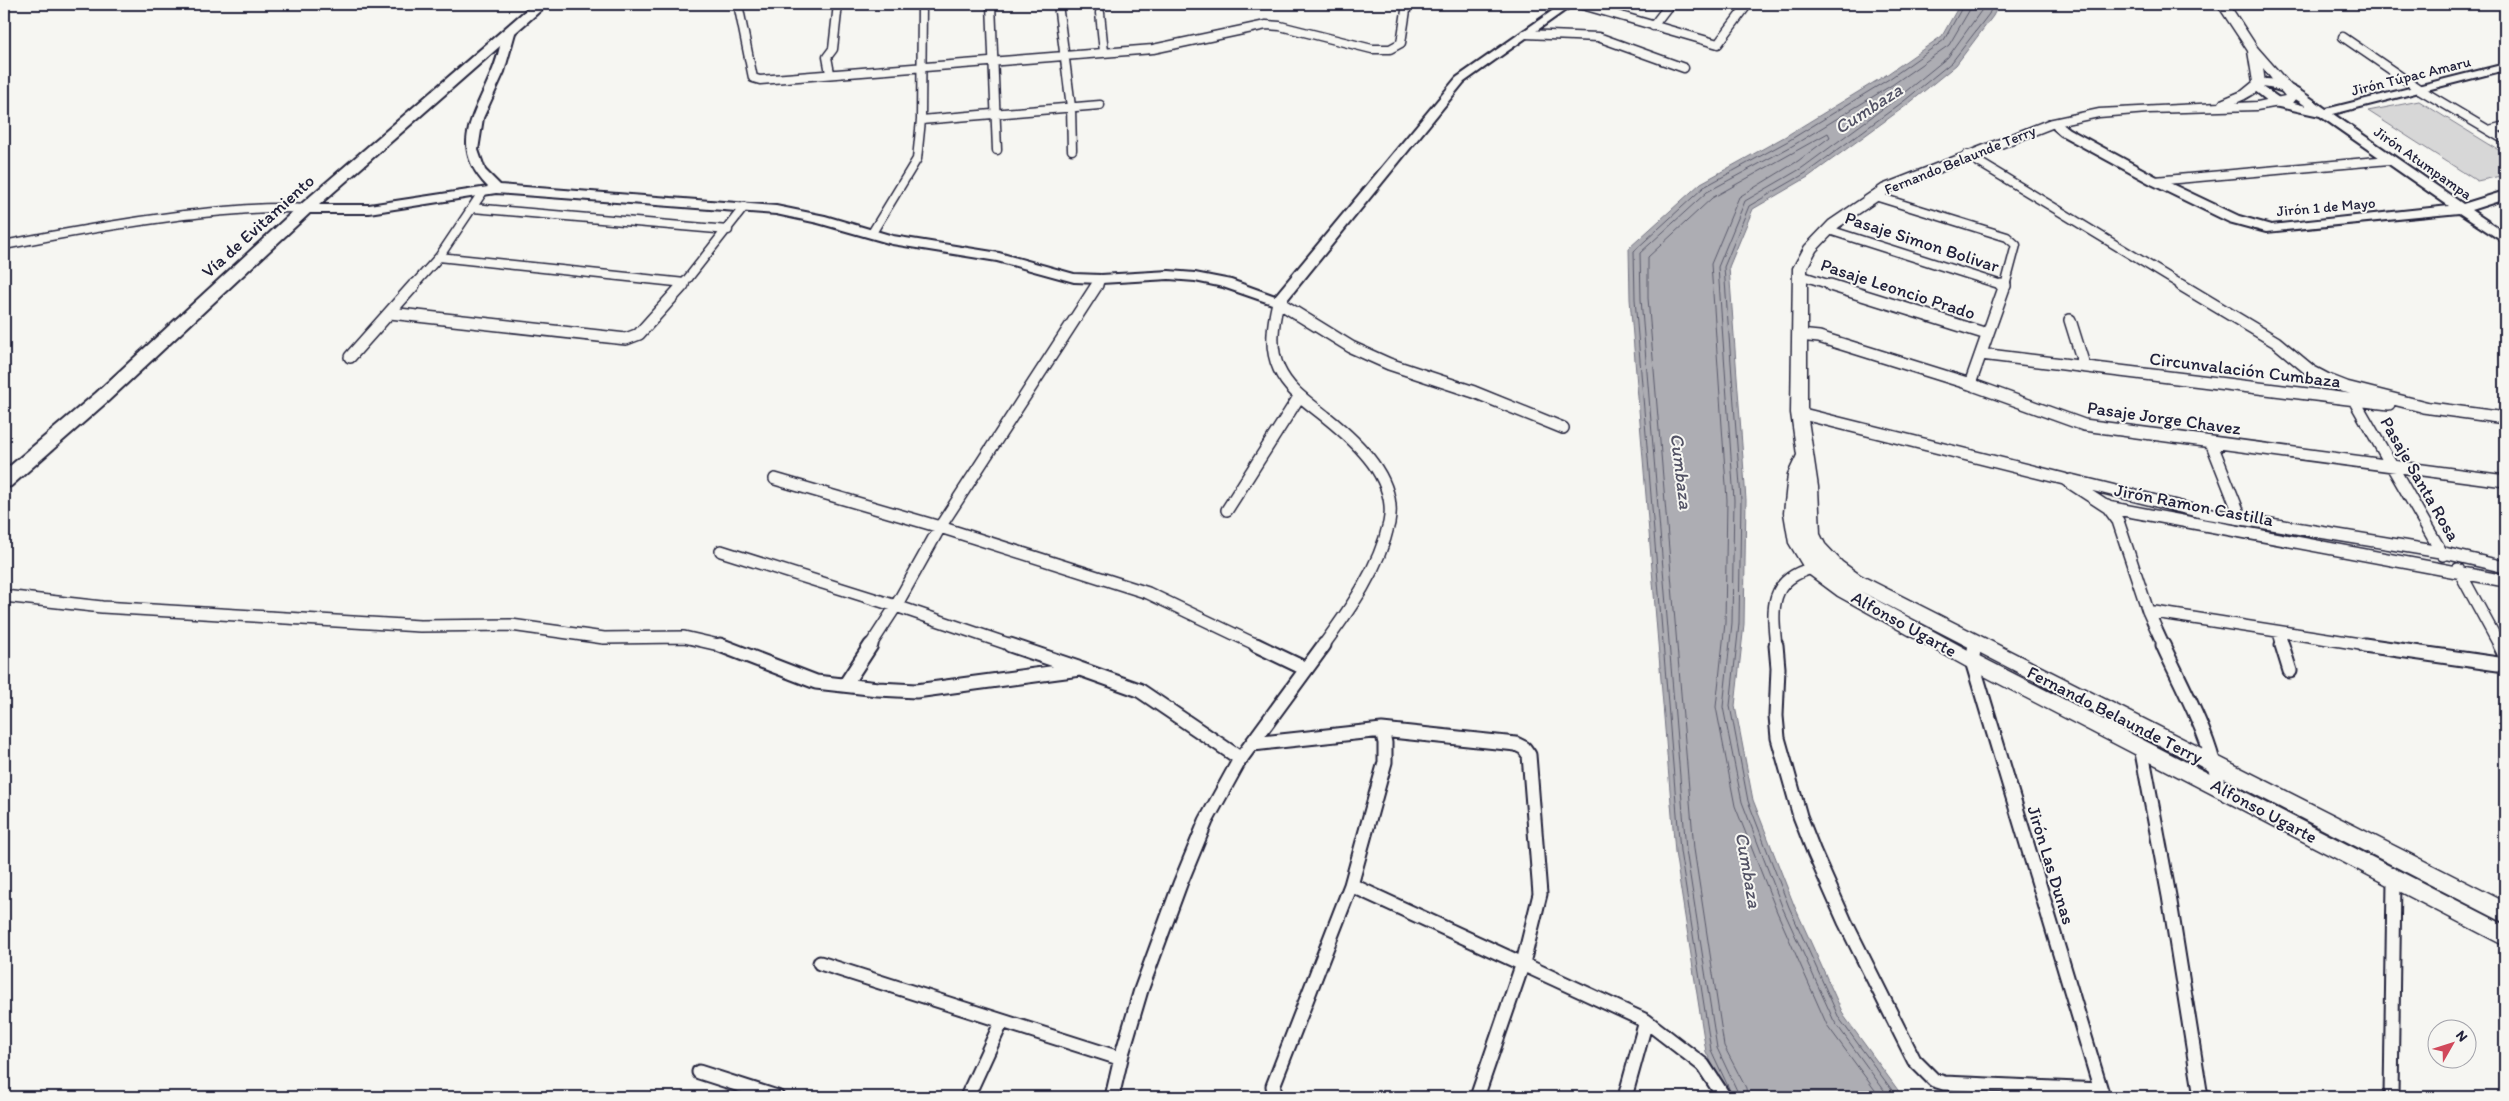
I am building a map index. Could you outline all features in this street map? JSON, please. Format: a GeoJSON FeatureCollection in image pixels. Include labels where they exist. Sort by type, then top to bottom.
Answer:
{"type":"FeatureCollection","features":[{"type":"Feature","properties":{"kind":"highway","name":"Vía de Evitamiento"},"geometry":{"type":"LineString","coordinates":[[4,480],[102,398],[305,210],[541,4]]}},
{"type":"Feature","properties":{"kind":"main road"},"geometry":{"type":"LineString","coordinates":[[2223,4],[2253,49],[2286,88],[2291,97],[2278,103]]}},
{"type":"Feature","properties":{"kind":"main road"},"geometry":{"type":"LineString","coordinates":[[2253,49],[2257,85]]}},
{"type":"Feature","properties":{"kind":"main road","name":"Fernando Belaunde Terry"},"geometry":{"type":"LineString","coordinates":[[2217,106],[2246,94],[2257,85]]}},
{"type":"Feature","properties":{"kind":"main road","name":"Fernando Belaunde Terry"},"geometry":{"type":"LineString","coordinates":[[2278,103],[2257,106],[2217,106],[2099,113],[2053,123],[1967,155],[1887,188],[1834,224],[1810,249],[1800,268],[1799,413],[1810,487],[1811,534],[1819,549],[1836,567],[1854,580],[1973,652],[2217,776],[2505,913]]}},
{"type":"Feature","properties":{"kind":"main road"},"geometry":{"type":"LineString","coordinates":[[1806,454],[1796,474],[1793,513],[1798,543],[1813,568]]}},
{"type":"Feature","properties":{"kind":"main road","name":"Alfonso Ugarte"},"geometry":{"type":"LineString","coordinates":[[1813,568],[1844,591],[1973,652],[2141,747],[2217,776],[2394,881],[2505,936]]}},
{"type":"Feature","properties":{"kind":"street"},"geometry":{"type":"LineString","coordinates":[[738,4],[755,80],[1104,52],[1153,50],[1208,36],[1266,25],[1280,26],[1372,49],[1390,48],[1401,43],[1407,4]]}},
{"type":"Feature","properties":{"kind":"street"},"geometry":{"type":"LineString","coordinates":[[830,73],[826,57],[833,49],[838,4]]}},
{"type":"Feature","properties":{"kind":"street"},"geometry":{"type":"LineString","coordinates":[[872,233],[917,159],[921,120],[922,4]]}},
{"type":"Feature","properties":{"kind":"street"},"geometry":{"type":"LineString","coordinates":[[991,4],[992,61],[998,114],[997,150]]}},
{"type":"Feature","properties":{"kind":"street"},"geometry":{"type":"LineString","coordinates":[[1058,4],[1066,55],[1071,107],[1072,150]]}},
{"type":"Feature","properties":{"kind":"street"},"geometry":{"type":"LineString","coordinates":[[1112,1097],[1119,1058],[1187,862],[1222,790],[1241,758],[1350,609],[1372,570],[1388,524],[1391,507],[1386,489],[1377,471],[1361,449],[1326,417],[1299,397],[1282,377],[1274,357],[1273,334],[1278,302],[1460,80],[1568,4]]}},
{"type":"Feature","properties":{"kind":"street"},"geometry":{"type":"LineString","coordinates":[[1579,4],[1718,44],[1748,4]]}},
{"type":"Feature","properties":{"kind":"street"},"geometry":{"type":"LineString","coordinates":[[1653,26],[1670,4]]}},
{"type":"Feature","properties":{"kind":"street"},"geometry":{"type":"LineString","coordinates":[[1100,13],[1104,52]]}},
{"type":"Feature","properties":{"kind":"street"},"geometry":{"type":"LineString","coordinates":[[496,189],[479,171],[472,150],[477,118],[498,72],[509,33]]}},
{"type":"Feature","properties":{"kind":"street"},"geometry":{"type":"LineString","coordinates":[[1525,34],[1598,37],[1684,68]]}},
{"type":"Feature","properties":{"kind":"street"},"geometry":{"type":"LineString","coordinates":[[2343,37],[2419,88],[2505,140]]}},
{"type":"Feature","properties":{"kind":"street","name":"Jirón Túpac Amaru"},"geometry":{"type":"LineString","coordinates":[[2323,113],[2505,68]]}},
{"type":"Feature","properties":{"kind":"street","name":"Jirón Atumpampa"},"geometry":{"type":"LineString","coordinates":[[2257,85],[2286,88],[2505,239]]}},
{"type":"Feature","properties":{"kind":"street","name":"Jirón Atumpampa"},"geometry":{"type":"LineString","coordinates":[[2257,85],[2263,94],[2278,103],[2323,113]]}},
{"type":"Feature","properties":{"kind":"street"},"geometry":{"type":"LineString","coordinates":[[921,120],[1100,105]]}},
{"type":"Feature","properties":{"kind":"street","name":"Jirón 1 de Mayo"},"geometry":{"type":"LineString","coordinates":[[2053,123],[2065,132],[2155,181],[2234,219],[2271,229],[2462,209],[2505,195]]}},
{"type":"Feature","properties":{"kind":"street"},"geometry":{"type":"LineString","coordinates":[[2488,130],[2505,126]]}},
{"type":"Feature","properties":{"kind":"street"},"geometry":{"type":"LineString","coordinates":[[1967,155],[2276,342],[2311,371],[2346,387],[2429,408]]}},
{"type":"Feature","properties":{"kind":"street"},"geometry":{"type":"LineString","coordinates":[[2155,181],[2389,160]]}},
{"type":"Feature","properties":{"kind":"street"},"geometry":{"type":"LineString","coordinates":[[4,245],[106,224],[237,209],[281,207],[305,210],[369,209],[482,193],[496,189],[744,207],[820,219],[892,240],[1000,257],[1059,275],[1101,279],[1169,275],[1195,277],[1242,288],[1278,302],[1351,347],[1389,364],[1474,392],[1563,428]]}},
{"type":"Feature","properties":{"kind":"street"},"geometry":{"type":"LineString","coordinates":[[350,357],[439,257],[482,193]]}},
{"type":"Feature","properties":{"kind":"street"},"geometry":{"type":"LineString","coordinates":[[1875,196],[2007,237],[2015,242],[2016,245],[2005,286],[1970,384]]}},
{"type":"Feature","properties":{"kind":"street"},"geometry":{"type":"LineString","coordinates":[[390,312],[626,339],[640,334],[685,283],[744,207]]}},
{"type":"Feature","properties":{"kind":"street"},"geometry":{"type":"LineString","coordinates":[[473,208],[728,230]]}},
{"type":"Feature","properties":{"kind":"street","name":"Pasaje Simon Bolivar"},"geometry":{"type":"LineString","coordinates":[[1829,230],[2005,286]]}},
{"type":"Feature","properties":{"kind":"street"},"geometry":{"type":"LineString","coordinates":[[439,257],[685,283]]}},
{"type":"Feature","properties":{"kind":"street","name":"Pasaje Leoncio Prado"},"geometry":{"type":"LineString","coordinates":[[1800,275],[1987,334]]}},
{"type":"Feature","properties":{"kind":"street"},"geometry":{"type":"LineString","coordinates":[[845,685],[896,606],[940,528],[1101,279]]}},
{"type":"Feature","properties":{"kind":"street"},"geometry":{"type":"LineString","coordinates":[[2070,320],[2084,365]]}},
{"type":"Feature","properties":{"kind":"street","name":"Pasaje Jorge Chavez"},"geometry":{"type":"LineString","coordinates":[[1799,334],[1819,337],[1970,384],[2084,425],[2505,482]]}},
{"type":"Feature","properties":{"kind":"street","name":"Circunvalación Cumbaza"},"geometry":{"type":"LineString","coordinates":[[1981,354],[2084,365],[2505,418]]}},
{"type":"Feature","properties":{"kind":"street"},"geometry":{"type":"LineString","coordinates":[[1227,510],[1299,397]]}},
{"type":"Feature","properties":{"kind":"street","name":"Pasaje Santa Rosa"},"geometry":{"type":"LineString","coordinates":[[2354,400],[2440,552],[2461,572]]}},
{"type":"Feature","properties":{"kind":"street","name":"Jirón Ramon Castilla"},"geometry":{"type":"LineString","coordinates":[[1799,413],[2064,479],[2107,507],[2505,581]]}},
{"type":"Feature","properties":{"kind":"street"},"geometry":{"type":"LineString","coordinates":[[2211,442],[2241,518]]}},
{"type":"Feature","properties":{"kind":"street"},"geometry":{"type":"LineString","coordinates":[[775,478],[1148,593],[1306,669]]}},
{"type":"Feature","properties":{"kind":"street"},"geometry":{"type":"LineString","coordinates":[[2064,479],[2094,484],[2206,513],[2440,552],[2505,567]]}},
{"type":"Feature","properties":{"kind":"street"},"geometry":{"type":"LineString","coordinates":[[2094,484],[2107,507],[2118,521],[2148,611],[2217,776]]}},
{"type":"Feature","properties":{"kind":"street"},"geometry":{"type":"LineString","coordinates":[[721,551],[896,606],[1139,690],[1241,758]]}},
{"type":"Feature","properties":{"kind":"street"},"geometry":{"type":"LineString","coordinates":[[1813,568],[1799,572],[1785,580],[1774,604],[1780,680],[1776,724],[1793,794],[1814,852],[1914,1060],[1934,1080],[1944,1084],[2102,1094]]}},
{"type":"Feature","properties":{"kind":"street"},"geometry":{"type":"LineString","coordinates":[[2461,572],[2505,655]]}},
{"type":"Feature","properties":{"kind":"street"},"geometry":{"type":"LineString","coordinates":[[4,596],[102,608],[420,626],[511,625],[604,638],[684,638],[712,642],[816,682],[916,691],[1080,669]]}},
{"type":"Feature","properties":{"kind":"street"},"geometry":{"type":"LineString","coordinates":[[2148,611],[2279,633],[2505,665]]}},
{"type":"Feature","properties":{"kind":"street"},"geometry":{"type":"LineString","coordinates":[[2279,633],[2290,671]]}},
{"type":"Feature","properties":{"kind":"street","name":"Jirón Las Dunas"},"geometry":{"type":"LineString","coordinates":[[1973,652],[2102,1094]]}},
{"type":"Feature","properties":{"kind":"street"},"geometry":{"type":"LineString","coordinates":[[1253,744],[1382,730],[1516,744],[1524,748],[1529,755],[1540,894],[1523,963],[1477,1097]]}},
{"type":"Feature","properties":{"kind":"street"},"geometry":{"type":"LineString","coordinates":[[1276,1097],[1273,1086],[1351,885],[1385,762],[1385,743],[1382,730]]}},
{"type":"Feature","properties":{"kind":"street"},"geometry":{"type":"LineString","coordinates":[[2141,747],[2169,896],[2201,1097]]}},
{"type":"Feature","properties":{"kind":"street"},"geometry":{"type":"LineString","coordinates":[[2391,1097],[2394,881]]}},
{"type":"Feature","properties":{"kind":"street"},"geometry":{"type":"LineString","coordinates":[[1351,885],[1523,963],[1581,993],[1646,1021],[1703,1065],[1724,1097]]}},
{"type":"Feature","properties":{"kind":"street"},"geometry":{"type":"LineString","coordinates":[[820,963],[1119,1058]]}},
{"type":"Feature","properties":{"kind":"street"},"geometry":{"type":"LineString","coordinates":[[967,1097],[1002,1021]]}},
{"type":"Feature","properties":{"kind":"street"},"geometry":{"type":"LineString","coordinates":[[1625,1097],[1646,1021]]}},
{"type":"Feature","properties":{"kind":"street"},"geometry":{"type":"LineString","coordinates":[[699,1072],[777,1097]]}},
{"type":"Feature","properties":{"kind":"shaded area"},"geometry":{"type":"Polygon","coordinates":[[[2419,101],[2505,154],[2505,175],[2477,181],[2368,111],[2419,101]]]}},
{"type":"Feature","properties":{"kind":"water","name":"Cumbaza"},"geometry":{"type":"Polygon","coordinates":[[[1960,4],[1999,4],[1993,16],[1956,65],[1907,105],[1808,177],[1753,209],[1729,267],[1746,500],[1744,624],[1735,706],[1753,800],[1794,905],[1844,1016],[1903,1097],[1729,1097],[1706,1052],[1675,852],[1630,299],[1629,248],[1701,183],[1786,136],[1886,75],[1942,36],[1960,4]]]}}]}
